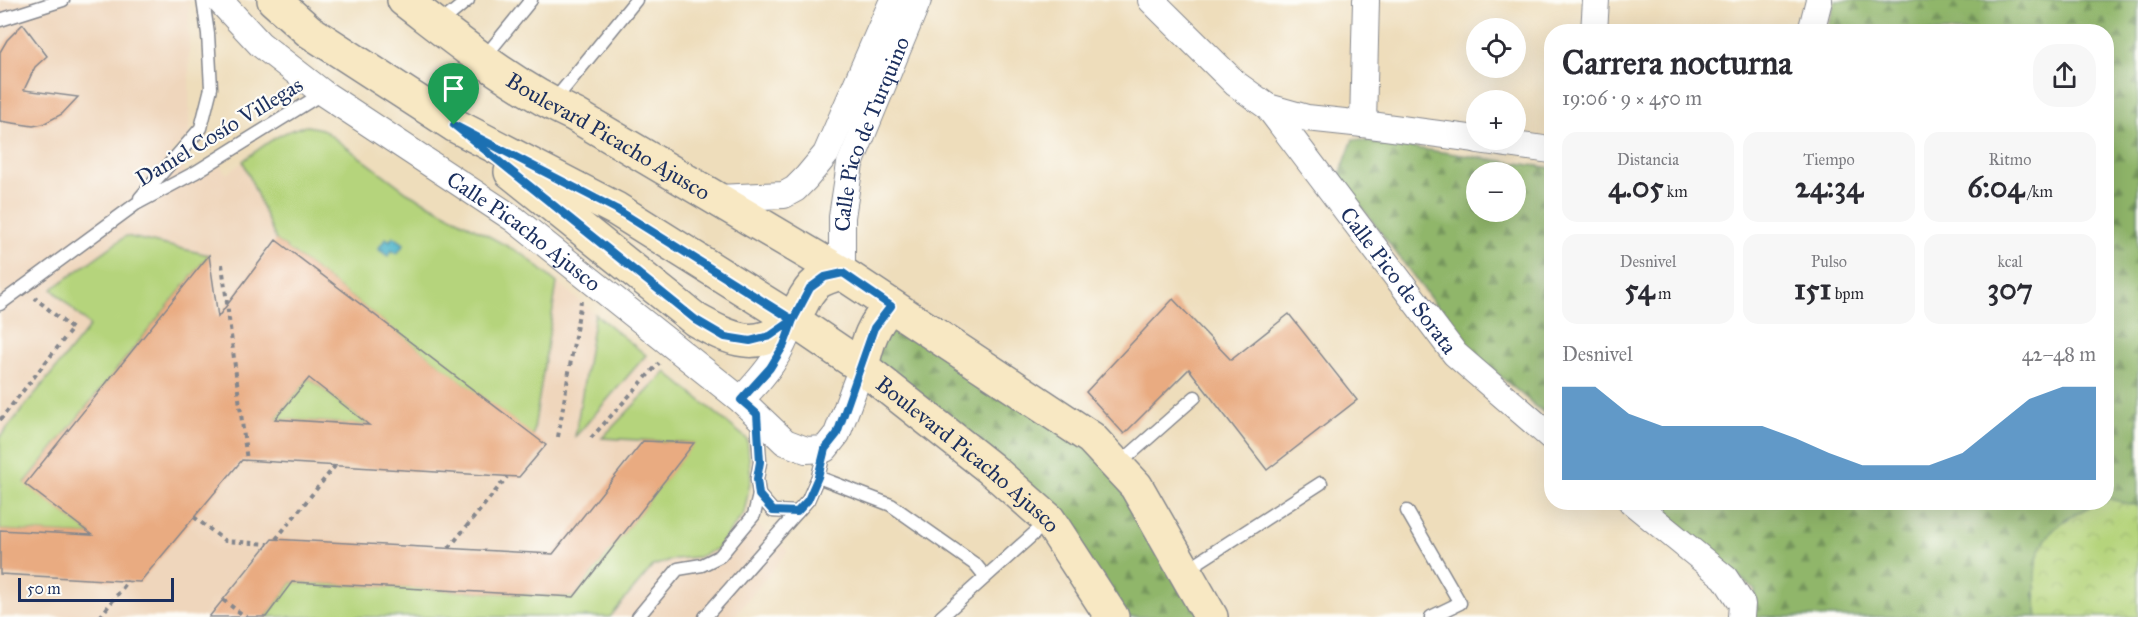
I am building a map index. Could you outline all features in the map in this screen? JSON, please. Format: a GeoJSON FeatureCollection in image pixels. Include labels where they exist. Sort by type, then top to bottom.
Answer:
{"type":"FeatureCollection","features":[{"type":"Feature","properties":{"kind":"main road","name":"Boulevard Picacho Ajusco"},"geometry":{"type":"LineString","coordinates":[[404,0],[510,81],[575,115],[843,273],[1091,438],[1136,486],[1211,617]]}},
{"type":"Feature","properties":{"kind":"main road","name":"Boulevard Picacho Ajusco"},"geometry":{"type":"LineString","coordinates":[[276,1],[309,31],[454,125],[616,209],[793,320],[862,367],[990,468],[1049,520],[1112,617]]}},
{"type":"Feature","properties":{"kind":"main road"},"geometry":{"type":"LineString","coordinates":[[454,125],[696,320],[725,337],[750,341],[770,336],[793,320],[810,288],[825,277],[843,273]]}},
{"type":"Feature","properties":{"kind":"main road"},"geometry":{"type":"LineString","coordinates":[[862,367],[867,343],[874,328],[891,306]]}},
{"type":"Feature","properties":{"kind":"street","name":"Calle Picacho Ajusco"},"geometry":{"type":"LineString","coordinates":[[219,0],[260,44],[323,93],[514,219],[749,407],[785,442],[806,450],[825,449]]}},
{"type":"Feature","properties":{"kind":"street","name":"Calle Pico de Turquino"},"geometry":{"type":"LineString","coordinates":[[718,198],[784,195],[795,189],[806,178],[826,154],[893,0]]}},
{"type":"Feature","properties":{"kind":"street","name":"Calle Pico de Turquino"},"geometry":{"type":"LineString","coordinates":[[843,273],[842,217],[850,164],[918,0]]}},
{"type":"Feature","properties":{"kind":"street","name":"Calle Pico de Sorata"},"geometry":{"type":"LineString","coordinates":[[1151,0],[1236,84],[1268,107],[1455,354],[1544,431]]}},
{"type":"Feature","properties":{"kind":"street"},"geometry":{"type":"LineString","coordinates":[[1363,124],[1366,0]]}},
{"type":"Feature","properties":{"kind":"street"},"geometry":{"type":"LineString","coordinates":[[1594,24],[1596,0]]}},
{"type":"Feature","properties":{"kind":"street"},"geometry":{"type":"LineString","coordinates":[[1813,24],[1818,0]]}},
{"type":"Feature","properties":{"kind":"street","name":"Calle Pico de Sorata"},"geometry":{"type":"LineString","coordinates":[[1268,107],[1307,118],[1466,138]]}},
{"type":"Feature","properties":{"kind":"street","name":"Calle Pico de Sorata"},"geometry":{"type":"LineString","coordinates":[[1526,146],[1544,149]]}},
{"type":"Feature","properties":{"kind":"street"},"geometry":{"type":"LineString","coordinates":[[749,407],[784,345],[793,320]]}},
{"type":"Feature","properties":{"kind":"street"},"geometry":{"type":"LineString","coordinates":[[825,449],[837,434],[862,367]]}},
{"type":"Feature","properties":{"kind":"street"},"geometry":{"type":"LineString","coordinates":[[1642,510],[1725,578],[1742,604],[1741,617]]}},
{"type":"Feature","properties":{"kind":"lane"},"geometry":{"type":"LineString","coordinates":[[0,20],[63,0]]}},
{"type":"Feature","properties":{"kind":"lane","name":"Daniel Cosío Villegas"},"geometry":{"type":"LineString","coordinates":[[136,204],[201,128],[211,88],[208,34],[203,0]]}},
{"type":"Feature","properties":{"kind":"lane"},"geometry":{"type":"LineString","coordinates":[[437,25],[468,0]]}},
{"type":"Feature","properties":{"kind":"lane"},"geometry":{"type":"LineString","coordinates":[[482,60],[531,0]]}},
{"type":"Feature","properties":{"kind":"lane"},"geometry":{"type":"LineString","coordinates":[[551,104],[636,0]]}},
{"type":"Feature","properties":{"kind":"lane","name":"Daniel Cosío Villegas"},"geometry":{"type":"LineString","coordinates":[[0,304],[136,204],[196,172],[323,93]]}},
{"type":"Feature","properties":{"kind":"lane"},"geometry":{"type":"LineString","coordinates":[[1117,466],[1195,397]]}},
{"type":"Feature","properties":{"kind":"lane"},"geometry":{"type":"LineString","coordinates":[[638,617],[678,568],[702,565],[720,556],[754,515],[759,495],[757,479],[760,462],[749,407]]}},
{"type":"Feature","properties":{"kind":"lane"},"geometry":{"type":"LineString","coordinates":[[705,617],[808,500],[818,477],[825,449]]}},
{"type":"Feature","properties":{"kind":"lane"},"geometry":{"type":"LineString","coordinates":[[818,477],[891,505],[976,565],[985,576]]}},
{"type":"Feature","properties":{"kind":"lane"},"geometry":{"type":"LineString","coordinates":[[1185,570],[1321,483]]}},
{"type":"Feature","properties":{"kind":"lane"},"geometry":{"type":"LineString","coordinates":[[759,495],[773,511],[797,512]]}},
{"type":"Feature","properties":{"kind":"lane"},"geometry":{"type":"LineString","coordinates":[[1407,511],[1460,603],[1431,617]]}},
{"type":"Feature","properties":{"kind":"lane"},"geometry":{"type":"LineString","coordinates":[[941,617],[1049,520]]}},
{"type":"Feature","properties":{"kind":"path"},"geometry":{"type":"LineString","coordinates":[[222,264],[247,461]]}},
{"type":"Feature","properties":{"kind":"path"},"geometry":{"type":"LineString","coordinates":[[0,420],[72,329],[22,288]]}},
{"type":"Feature","properties":{"kind":"path"},"geometry":{"type":"LineString","coordinates":[[558,436],[582,294]]}},
{"type":"Feature","properties":{"kind":"path"},"geometry":{"type":"LineString","coordinates":[[591,438],[662,360]]}},
{"type":"Feature","properties":{"kind":"path"},"geometry":{"type":"LineString","coordinates":[[276,539],[334,466]]}},
{"type":"Feature","properties":{"kind":"path"},"geometry":{"type":"LineString","coordinates":[[449,548],[507,477]]}},
{"type":"Feature","properties":{"kind":"path"},"geometry":{"type":"LineString","coordinates":[[194,518],[225,541],[268,544]]}},
{"type":"Feature","properties":{"kind":"path"},"geometry":{"type":"LineString","coordinates":[[100,617],[128,581]]}},
{"type":"Feature","properties":{"kind":"path"},"geometry":{"type":"LineString","coordinates":[[223,600],[246,617]]}},
{"type":"Feature","properties":{"kind":"shaded area"},"geometry":{"type":"Polygon","coordinates":[[[0,0],[189,0],[189,138],[172,151],[192,183],[219,165],[227,174],[275,137],[291,128],[307,126],[322,129],[407,192],[524,255],[747,439],[751,478],[744,513],[788,551],[734,617],[0,617],[0,0]]]}},
{"type":"Feature","properties":{"kind":"green space"},"geometry":{"type":"Polygon","coordinates":[[[1835,0],[2138,0],[2138,506],[2114,501],[2114,24],[1828,24],[1835,0]]]}},
{"type":"Feature","properties":{"kind":"green space"},"geometry":{"type":"Polygon","coordinates":[[[307,126],[322,129],[407,192],[524,255],[557,283],[533,436],[276,240],[243,161],[281,135],[307,126]]]}},
{"type":"Feature","properties":{"kind":"green space"},"geometry":{"type":"Polygon","coordinates":[[[1353,139],[1510,162],[1466,162],[1466,222],[1526,222],[1526,164],[1544,167],[1544,413],[1470,351],[1339,177],[1353,139]]]}},
{"type":"Feature","properties":{"kind":"green space"},"geometry":{"type":"Polygon","coordinates":[[[126,236],[209,255],[25,483],[92,535],[0,530],[0,437],[90,326],[52,289],[126,236]]]}},
{"type":"Feature","properties":{"kind":"green space"},"geometry":{"type":"Polygon","coordinates":[[[898,310],[1088,441],[1209,617],[1113,617],[1049,517],[866,364],[898,310]]]}},
{"type":"Feature","properties":{"kind":"green space"},"geometry":{"type":"Polygon","coordinates":[[[595,314],[646,355],[575,437],[595,314]]]}},
{"type":"Feature","properties":{"kind":"green space"},"geometry":{"type":"Polygon","coordinates":[[[666,372],[747,439],[751,478],[744,513],[717,549],[698,557],[674,559],[653,566],[610,617],[266,617],[292,582],[574,597],[693,443],[602,438],[666,372]]]}},
{"type":"Feature","properties":{"kind":"green space"},"geometry":{"type":"Polygon","coordinates":[[[309,378],[369,425],[275,419],[309,378]]]}},
{"type":"Feature","properties":{"kind":"green space"},"geometry":{"type":"Polygon","coordinates":[[[2114,500],[2138,506],[2138,617],[2038,617],[2035,571],[2042,545],[2061,523],[2084,510],[2114,510],[2114,500]]]}},
{"type":"Feature","properties":{"kind":"green space"},"geometry":{"type":"Polygon","coordinates":[[[1659,510],[2084,510],[2065,519],[2034,594],[2038,617],[1752,617],[1755,590],[1659,510]]]}},
{"type":"Feature","properties":{"kind":"water"},"geometry":{"type":"Polygon","coordinates":[[[393,236],[404,244],[397,254],[392,250],[388,256],[378,249],[386,238],[390,241],[393,236]]]}},
{"type":"Feature","properties":{"kind":"building"},"geometry":{"type":"Polygon","coordinates":[[[23,24],[47,56],[35,67],[24,90],[78,97],[62,114],[43,124],[33,126],[0,121],[0,52],[7,40],[23,24]]]}},
{"type":"Feature","properties":{"kind":"building"},"geometry":{"type":"Polygon","coordinates":[[[276,240],[546,445],[519,477],[242,460],[140,582],[0,574],[0,530],[92,535],[25,484],[209,255],[218,317],[276,240]],[[309,378],[275,419],[369,425],[309,378]]]}},
{"type":"Feature","properties":{"kind":"building"},"geometry":{"type":"Polygon","coordinates":[[[1173,299],[1231,360],[1289,314],[1357,400],[1267,470],[1189,369],[1124,434],[1086,392],[1173,299]]]}},
{"type":"Feature","properties":{"kind":"building"},"geometry":{"type":"Polygon","coordinates":[[[643,441],[694,443],[574,597],[292,582],[266,617],[209,617],[272,539],[553,554],[643,441]]]}},
{"type":"Feature","properties":{"kind":"route"},"geometry":{"type":"LineString","coordinates":[[454,125],[616,209],[793,320],[784,345],[770,368],[741,400],[757,414],[760,462],[757,479],[759,495],[773,511],[797,512],[808,500],[818,477],[825,449],[837,434],[862,367],[867,343],[874,328],[891,306],[843,273],[825,277],[810,288],[793,320],[770,336],[750,341],[725,337],[696,320],[454,125]]}}]}
